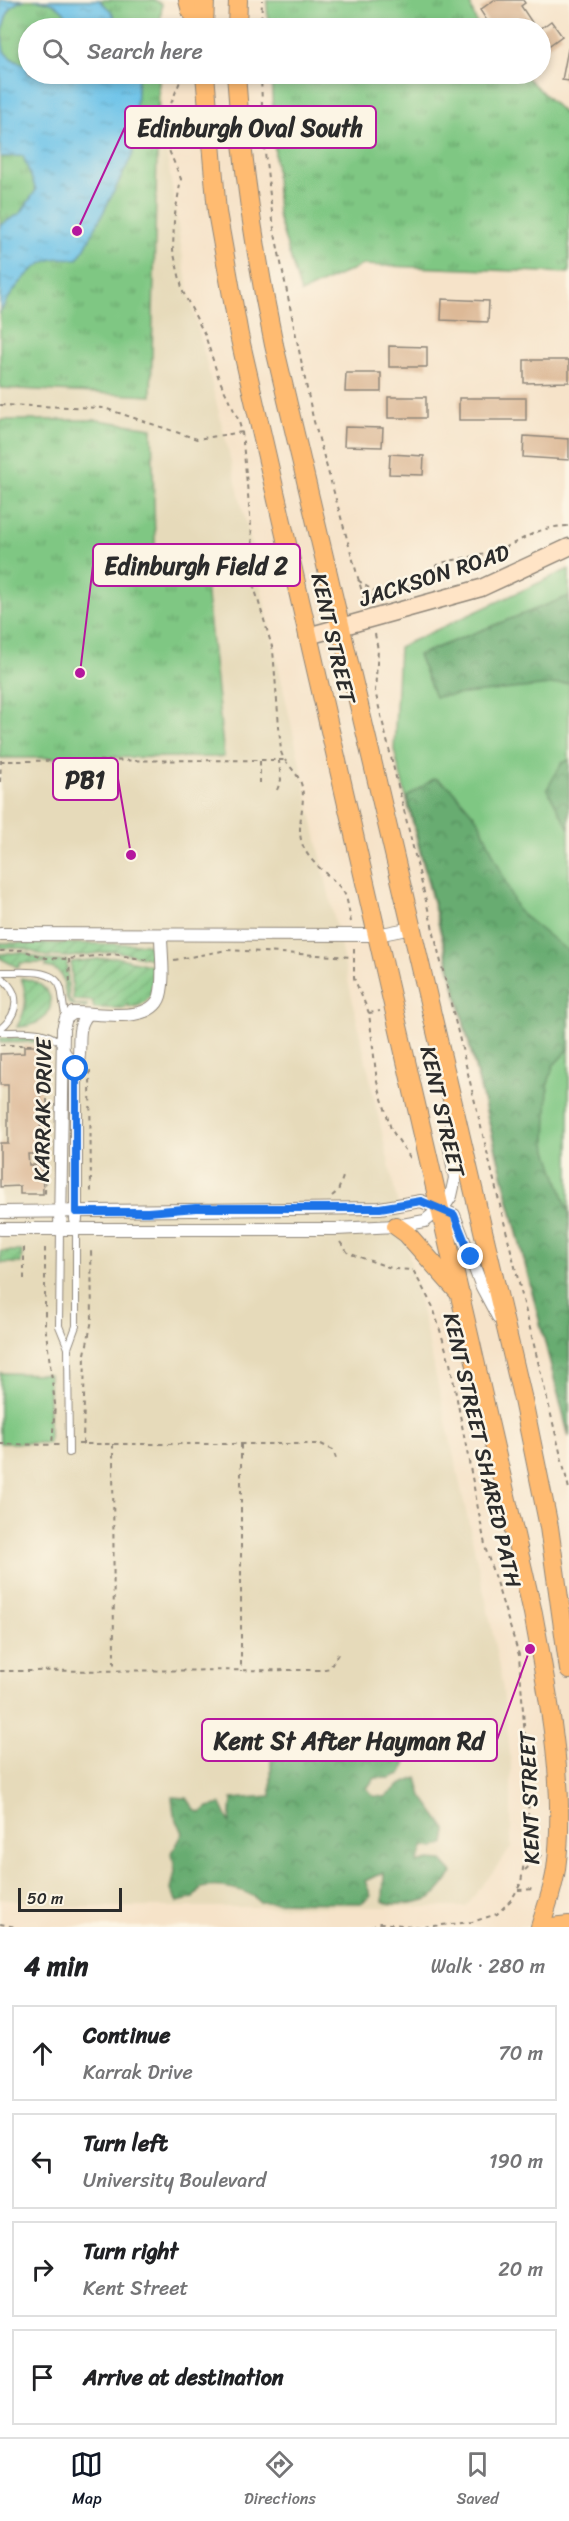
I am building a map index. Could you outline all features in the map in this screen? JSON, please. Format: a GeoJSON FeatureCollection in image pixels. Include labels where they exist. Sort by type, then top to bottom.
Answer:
{"type":"FeatureCollection","features":[{"type":"Feature","properties":{"kind":"main road"},"geometry":{"type":"LineString","coordinates":[[188,0],[191,11],[196,18]]}},
{"type":"Feature","properties":{"kind":"main road"},"geometry":{"type":"LineString","coordinates":[[204,18],[205,0]]}},
{"type":"Feature","properties":{"kind":"main road"},"geometry":{"type":"LineString","coordinates":[[237,18],[238,0]]}},
{"type":"Feature","properties":{"kind":"main road","name":"KENT STREET"},"geometry":{"type":"LineString","coordinates":[[206,84],[214,189],[224,262],[308,636],[521,1550],[551,1723],[557,1790],[557,1855],[552,1890],[540,1927]]}},
{"type":"Feature","properties":{"kind":"main road","name":"KENT STREET"},"geometry":{"type":"LineString","coordinates":[[237,84],[245,182],[256,255],[274,345],[294,422],[507,1334],[549,1527],[569,1670]]}},
{"type":"Feature","properties":{"kind":"main road"},"geometry":{"type":"LineString","coordinates":[[396,1226],[407,1234],[462,1297]]}},
{"type":"Feature","properties":{"kind":"main road"},"geometry":{"type":"LineString","coordinates":[[551,1927],[569,1925]]}},
{"type":"Feature","properties":{"kind":"street","name":"JACKSON ROAD"},"geometry":{"type":"LineString","coordinates":[[308,636],[481,588],[569,548]]}},
{"type":"Feature","properties":{"kind":"street"},"geometry":{"type":"LineString","coordinates":[[0,934],[377,935],[412,928]]}},
{"type":"Feature","properties":{"kind":"street"},"geometry":{"type":"LineString","coordinates":[[88,1014],[140,1014],[151,1009],[160,997],[161,935]]}},
{"type":"Feature","properties":{"kind":"street","name":"KARRAK DRIVE"},"geometry":{"type":"LineString","coordinates":[[60,1229],[63,1044],[66,1018],[73,1013],[88,1014],[81,1025],[80,1061],[76,1069],[76,1229]]}},
{"type":"Feature","properties":{"kind":"street","name":"KENT STREET"},"geometry":{"type":"LineString","coordinates":[[453,1105],[449,1142],[455,1178],[451,1196],[441,1209],[454,1215],[482,1287],[507,1334]]}},
{"type":"Feature","properties":{"kind":"street"},"geometry":{"type":"LineString","coordinates":[[0,1212],[148,1212],[196,1208],[380,1208],[421,1201],[441,1209]]}},
{"type":"Feature","properties":{"kind":"street"},"geometry":{"type":"LineString","coordinates":[[0,1229],[396,1226],[425,1221],[441,1209]]}},
{"type":"Feature","properties":{"kind":"lane"},"geometry":{"type":"LineString","coordinates":[[0,975],[42,973],[55,979],[61,989],[66,1018]]}},
{"type":"Feature","properties":{"kind":"lane"},"geometry":{"type":"LineString","coordinates":[[0,975],[13,990],[16,1005],[12,1018],[0,1030]]}},
{"type":"Feature","properties":{"kind":"lane"},"geometry":{"type":"LineString","coordinates":[[0,1030],[51,1035],[63,1044],[76,1069]]}},
{"type":"Feature","properties":{"kind":"lane"},"geometry":{"type":"LineString","coordinates":[[60,1229],[59,1326],[68,1348]]}},
{"type":"Feature","properties":{"kind":"lane"},"geometry":{"type":"LineString","coordinates":[[69,1453],[68,1348],[76,1326],[76,1229]]}},
{"type":"Feature","properties":{"kind":"path"},"geometry":{"type":"LineString","coordinates":[[261,18],[262,0]]}},
{"type":"Feature","properties":{"kind":"path"},"geometry":{"type":"LineString","coordinates":[[179,84],[166,116],[165,125],[168,148],[181,179],[174,220],[173,250],[183,292],[204,335],[219,379],[242,432],[252,537],[254,589],[273,650],[281,752],[303,789],[300,824],[304,848],[344,892],[350,919]]}},
{"type":"Feature","properties":{"kind":"path"},"geometry":{"type":"LineString","coordinates":[[261,84],[265,156],[274,230],[313,418],[356,579],[367,608],[368,601],[379,592]]}},
{"type":"Feature","properties":{"kind":"path"},"geometry":{"type":"LineString","coordinates":[[0,405],[104,408],[139,417],[196,439],[262,428]]}},
{"type":"Feature","properties":{"kind":"path"},"geometry":{"type":"LineString","coordinates":[[294,422],[313,418]]}},
{"type":"Feature","properties":{"kind":"path"},"geometry":{"type":"LineString","coordinates":[[356,579],[370,590],[395,593],[412,586],[442,563],[495,552],[544,527],[569,526]]}},
{"type":"Feature","properties":{"kind":"path"},"geometry":{"type":"LineString","coordinates":[[374,633],[378,650],[375,691],[569,1489]]}},
{"type":"Feature","properties":{"kind":"path"},"geometry":{"type":"LineString","coordinates":[[0,782],[0,761],[284,760]]}},
{"type":"Feature","properties":{"kind":"path"},"geometry":{"type":"LineString","coordinates":[[260,761],[260,783]]}},
{"type":"Feature","properties":{"kind":"path"},"geometry":{"type":"LineString","coordinates":[[277,790],[281,780],[279,761]]}},
{"type":"Feature","properties":{"kind":"path"},"geometry":{"type":"LineString","coordinates":[[354,948],[356,985],[369,1013],[377,1082],[392,1129],[412,1161]]}},
{"type":"Feature","properties":{"kind":"path"},"geometry":{"type":"LineString","coordinates":[[0,951],[22,950],[46,958],[69,959],[114,954],[161,962],[227,950],[354,957]]}},
{"type":"Feature","properties":{"kind":"path"},"geometry":{"type":"LineString","coordinates":[[0,1045],[42,1045],[46,1047],[45,1195]]}},
{"type":"Feature","properties":{"kind":"path"},"geometry":{"type":"LineString","coordinates":[[24,1247],[24,1279]]}},
{"type":"Feature","properties":{"kind":"path"},"geometry":{"type":"LineString","coordinates":[[45,1248],[45,1324],[55,1404],[52,1445]]}},
{"type":"Feature","properties":{"kind":"path"},"geometry":{"type":"LineString","coordinates":[[83,1444],[85,1354],[92,1320],[91,1248]]}},
{"type":"Feature","properties":{"kind":"path","name":"KENT STREET SHARED PATH"},"geometry":{"type":"LineString","coordinates":[[348,1253],[394,1269],[412,1270],[433,1307],[450,1363],[486,1550],[519,1655],[529,1812],[525,1870],[518,1890],[497,1914],[472,1922]]}},
{"type":"Feature","properties":{"kind":"path"},"geometry":{"type":"LineString","coordinates":[[0,1444],[325,1444],[333,1450],[337,1461]]}},
{"type":"Feature","properties":{"kind":"path"},"geometry":{"type":"LineString","coordinates":[[113,1444],[114,1671]]}},
{"type":"Feature","properties":{"kind":"path"},"geometry":{"type":"LineString","coordinates":[[241,1444],[241,1671]]}},
{"type":"Feature","properties":{"kind":"path"},"geometry":{"type":"LineString","coordinates":[[0,1671],[321,1670],[330,1668],[338,1654]]}},
{"type":"Feature","properties":{"kind":"path"},"geometry":{"type":"LineString","coordinates":[[371,1927],[381,1923],[422,1927],[472,1922],[472,1927]]}},
{"type":"Feature","properties":{"kind":"path"},"geometry":{"type":"LineString","coordinates":[[0,1924],[16,1927]]}},
{"type":"Feature","properties":{"kind":"shaded area"},"geometry":{"type":"Polygon","coordinates":[[[0,0],[162,0],[161,18],[18,18],[18,84],[160,84],[165,143],[187,284],[251,543],[491,1624],[503,1690],[511,1763],[511,1848],[466,1907],[72,1907],[0,1899],[0,0]]]}},
{"type":"Feature","properties":{"kind":"green space"},"geometry":{"type":"Polygon","coordinates":[[[0,0],[154,0],[162,4],[161,18],[18,18],[18,84],[159,84],[151,396],[0,388],[0,0]]]}},
{"type":"Feature","properties":{"kind":"green space"},"geometry":{"type":"Polygon","coordinates":[[[267,0],[469,0],[475,18],[268,18],[267,0]]]}},
{"type":"Feature","properties":{"kind":"green space"},"geometry":{"type":"Polygon","coordinates":[[[271,84],[533,84],[569,118],[569,273],[362,265],[301,293],[278,216],[271,84]]]}},
{"type":"Feature","properties":{"kind":"green space"},"geometry":{"type":"Polygon","coordinates":[[[0,420],[97,420],[152,428],[156,578],[205,577],[224,757],[0,758],[0,420]]]}},
{"type":"Feature","properties":{"kind":"green space"},"geometry":{"type":"Polygon","coordinates":[[[569,569],[569,1437],[394,750],[399,647],[569,569]]]}},
{"type":"Feature","properties":{"kind":"green space"},"geometry":{"type":"Polygon","coordinates":[[[569,596],[569,683],[435,697],[418,655],[569,596]]]}},
{"type":"Feature","properties":{"kind":"green space"},"geometry":{"type":"Polygon","coordinates":[[[569,760],[569,829],[547,789],[562,763],[569,760]]]}},
{"type":"Feature","properties":{"kind":"green space"},"geometry":{"type":"Polygon","coordinates":[[[435,778],[450,787],[479,821],[518,911],[569,952],[569,1049],[553,1066],[548,1084],[546,1144],[569,1213],[569,1437],[407,797],[435,778]]]}},
{"type":"Feature","properties":{"kind":"green space"},"geometry":{"type":"Polygon","coordinates":[[[0,943],[146,944],[152,947],[154,956],[152,959],[114,951],[70,957],[45,956],[22,948],[0,948],[0,943]]]}},
{"type":"Feature","properties":{"kind":"green space"},"geometry":{"type":"Polygon","coordinates":[[[22,952],[44,960],[67,961],[69,1000],[75,1005],[87,1005],[86,1008],[69,1004],[62,977],[59,972],[46,967],[46,963],[20,963],[17,967],[0,958],[0,954],[22,952]]]}},
{"type":"Feature","properties":{"kind":"green space"},"geometry":{"type":"Polygon","coordinates":[[[116,957],[153,966],[154,978],[151,982],[154,985],[146,1001],[134,1007],[129,1007],[128,1004],[124,1008],[94,1008],[92,1001],[73,1000],[71,962],[116,957]]]}},
{"type":"Feature","properties":{"kind":"green space"},"geometry":{"type":"Polygon","coordinates":[[[21,978],[35,982],[44,988],[49,996],[50,1005],[48,1013],[41,1020],[31,1025],[17,1027],[23,1015],[25,1003],[25,991],[21,978]]]}},
{"type":"Feature","properties":{"kind":"green space"},"geometry":{"type":"Polygon","coordinates":[[[36,1037],[41,1039],[33,1042],[0,1043],[0,1038],[36,1037]]]}},
{"type":"Feature","properties":{"kind":"green space"},"geometry":{"type":"Polygon","coordinates":[[[0,1251],[22,1251],[21,1263],[0,1263],[0,1251]]]}},
{"type":"Feature","properties":{"kind":"green space"},"geometry":{"type":"Polygon","coordinates":[[[0,1373],[49,1374],[49,1443],[0,1443],[0,1373]]]}},
{"type":"Feature","properties":{"kind":"green space"},"geometry":{"type":"Polygon","coordinates":[[[319,1731],[389,1749],[406,1763],[401,1774],[390,1778],[375,1778],[367,1788],[373,1796],[385,1797],[400,1785],[417,1778],[422,1796],[447,1831],[445,1844],[434,1848],[424,1846],[417,1863],[429,1860],[442,1861],[453,1873],[443,1887],[425,1900],[406,1904],[387,1903],[383,1901],[384,1872],[365,1881],[371,1896],[361,1903],[260,1902],[241,1891],[216,1887],[201,1888],[194,1898],[178,1902],[171,1890],[175,1871],[172,1853],[183,1833],[174,1814],[172,1797],[187,1798],[195,1810],[201,1813],[208,1807],[221,1804],[230,1823],[232,1799],[271,1796],[271,1755],[302,1754],[304,1740],[319,1731]]]}},
{"type":"Feature","properties":{"kind":"water"},"geometry":{"type":"Polygon","coordinates":[[[0,0],[25,0],[12,7],[3,28],[4,51],[18,61],[18,84],[137,84],[133,154],[85,248],[77,259],[56,258],[37,267],[16,288],[0,312],[0,225],[21,213],[36,190],[23,156],[0,157],[0,0]]]}},
{"type":"Feature","properties":{"kind":"water"},"geometry":{"type":"Polygon","coordinates":[[[34,0],[99,0],[115,18],[67,18],[59,7],[34,0]]]}},
{"type":"Feature","properties":{"kind":"building"},"geometry":{"type":"Polygon","coordinates":[[[494,0],[523,0],[525,3],[521,6],[529,18],[485,18],[480,10],[494,0]]]}},
{"type":"Feature","properties":{"kind":"building"},"geometry":{"type":"Polygon","coordinates":[[[551,21],[562,36],[551,44],[551,21]]]}},
{"type":"Feature","properties":{"kind":"building"},"geometry":{"type":"Polygon","coordinates":[[[569,49],[569,81],[562,80],[569,49]]]}},
{"type":"Feature","properties":{"kind":"building"},"geometry":{"type":"Polygon","coordinates":[[[442,299],[489,301],[488,322],[441,320],[442,299]]]}},
{"type":"Feature","properties":{"kind":"building"},"geometry":{"type":"Polygon","coordinates":[[[389,346],[427,347],[427,367],[389,367],[389,346]]]}},
{"type":"Feature","properties":{"kind":"building"},"geometry":{"type":"Polygon","coordinates":[[[524,360],[569,360],[569,382],[524,383],[524,360]]]}},
{"type":"Feature","properties":{"kind":"building"},"geometry":{"type":"Polygon","coordinates":[[[346,373],[381,373],[381,392],[345,392],[346,373]]]}},
{"type":"Feature","properties":{"kind":"building"},"geometry":{"type":"Polygon","coordinates":[[[388,397],[426,397],[426,418],[388,418],[388,397]]]}},
{"type":"Feature","properties":{"kind":"building"},"geometry":{"type":"Polygon","coordinates":[[[459,398],[526,398],[526,420],[459,420],[459,398]]]}},
{"type":"Feature","properties":{"kind":"building"},"geometry":{"type":"Polygon","coordinates":[[[345,427],[383,428],[382,447],[344,446],[345,427]]]}},
{"type":"Feature","properties":{"kind":"building"},"geometry":{"type":"Polygon","coordinates":[[[524,436],[569,439],[569,460],[523,457],[524,436]]]}},
{"type":"Feature","properties":{"kind":"building"},"geometry":{"type":"Polygon","coordinates":[[[390,454],[424,456],[423,475],[389,474],[390,454]]]}},
{"type":"Feature","properties":{"kind":"building"},"geometry":{"type":"Polygon","coordinates":[[[24,1046],[43,1046],[44,1090],[40,1090],[41,1154],[28,1154],[29,1165],[42,1165],[43,1194],[20,1194],[20,1186],[0,1187],[0,1143],[8,1143],[8,1085],[0,1085],[0,1054],[24,1053],[24,1046]]]}},
{"type":"Feature","properties":{"kind":"place","name":"Edinburgh Oval South"},"geometry":{"type":"Point","coordinates":[77,231]}},
{"type":"Feature","properties":{"kind":"place","name":"Edinburgh Field 2"},"geometry":{"type":"Point","coordinates":[80,673]}},
{"type":"Feature","properties":{"kind":"place","name":"PB1"},"geometry":{"type":"Point","coordinates":[131,855]}},
{"type":"Feature","properties":{"kind":"place","name":"Kent St After Hayman Rd"},"geometry":{"type":"Point","coordinates":[530,1649]}},
{"type":"Feature","properties":{"kind":"route"},"geometry":{"type":"LineString","coordinates":[[76,1069],[76,1212],[148,1212],[196,1208],[380,1208],[421,1201],[454,1215],[471,1257]]}}]}
